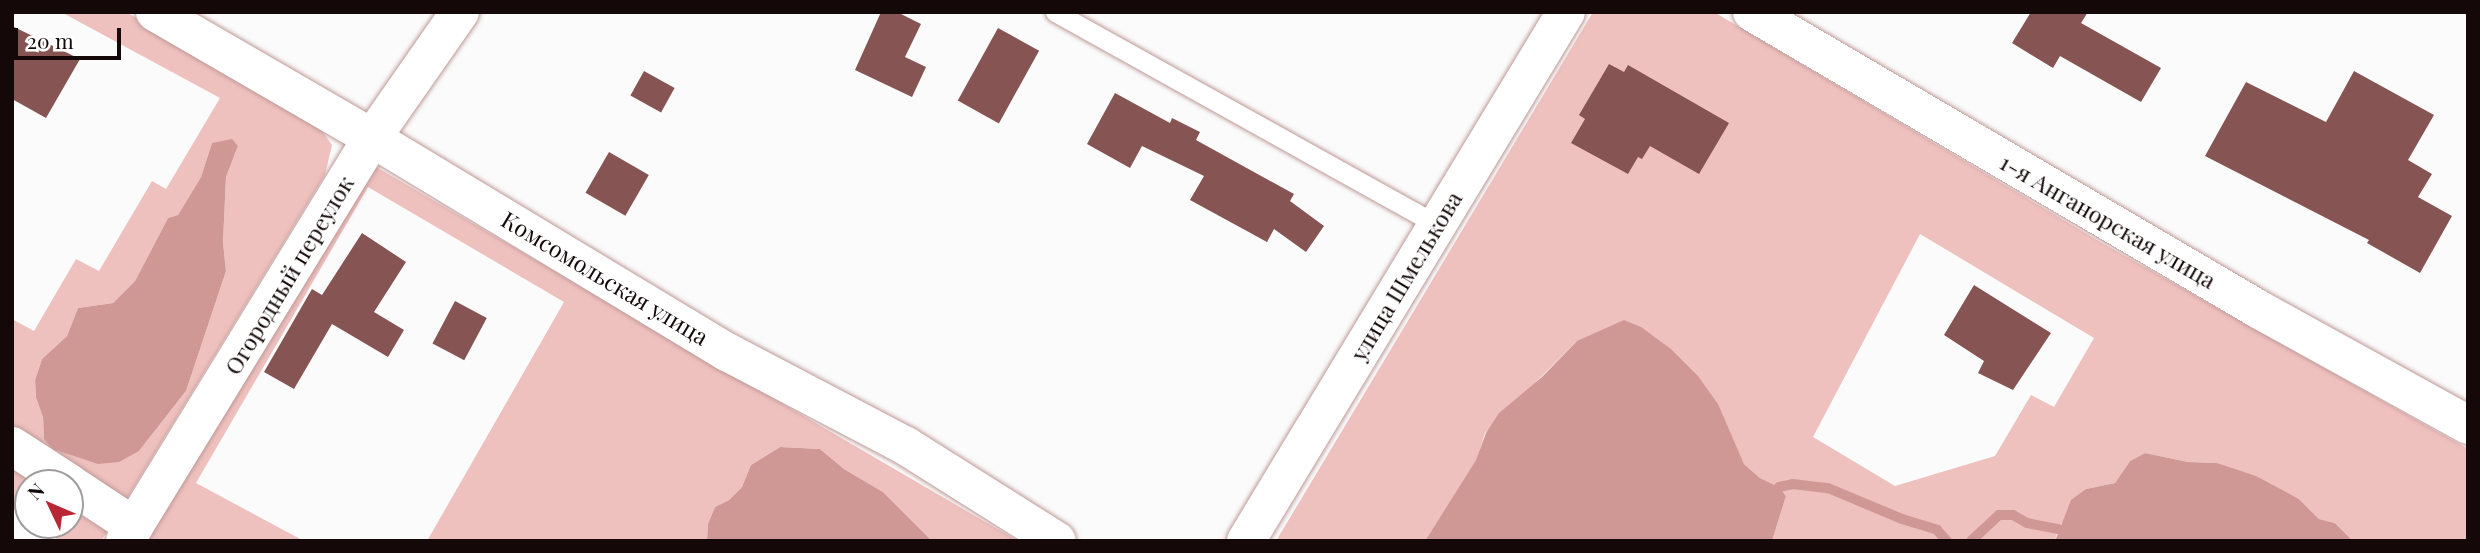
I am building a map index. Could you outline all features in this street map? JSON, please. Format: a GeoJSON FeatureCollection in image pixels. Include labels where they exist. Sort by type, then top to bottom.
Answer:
{"type":"FeatureCollection","features":[{"type":"Feature","properties":{"kind":"street","name":"Комсомольская улица"},"geometry":{"type":"LineString","coordinates":[[155,12],[372,138],[727,352],[906,446],[1057,541]]}},
{"type":"Feature","properties":{"kind":"street","name":"Огородный переулок"},"geometry":{"type":"LineString","coordinates":[[130,534],[372,138],[460,12]]}},
{"type":"Feature","properties":{"kind":"street","name":"улица Шмелькова"},"geometry":{"type":"LineString","coordinates":[[1246,541],[1566,12]]}},
{"type":"Feature","properties":{"kind":"street","name":"1-я Анганорская улица"},"geometry":{"type":"LineString","coordinates":[[1752,12],[2258,309],[2468,425]]}},
{"type":"Feature","properties":{"kind":"street"},"geometry":{"type":"LineString","coordinates":[[12,446],[47,469]]}},
{"type":"Feature","properties":{"kind":"street"},"geometry":{"type":"LineString","coordinates":[[84,496],[130,534]]}},
{"type":"Feature","properties":{"kind":"lane"},"geometry":{"type":"LineString","coordinates":[[1055,12],[1437,225]]}},
{"type":"Feature","properties":{"kind":"shaded area"},"geometry":{"type":"Polygon","coordinates":[[[61,12],[126,12],[304,115],[318,125],[332,145],[325,175],[101,541],[60,541],[57,539],[84,539],[84,469],[14,469],[14,509],[12,508],[12,319],[34,331],[76,259],[99,271],[152,181],[166,189],[220,98],[61,12]],[[212,143],[201,177],[178,215],[168,218],[135,281],[113,303],[78,308],[67,336],[42,359],[35,380],[36,398],[43,417],[44,439],[139,451],[186,391],[226,271],[223,243],[226,177],[238,146],[212,143]]]}},
{"type":"Feature","properties":{"kind":"shaded area"},"geometry":{"type":"Polygon","coordinates":[[[1593,12],[1714,12],[2102,243],[2468,449],[2468,541],[2353,541],[2335,523],[2319,519],[2299,499],[2217,463],[2188,462],[2145,453],[2130,461],[2115,483],[2086,489],[2058,529],[2055,541],[1772,541],[1786,496],[1779,487],[1760,478],[1744,464],[1731,438],[1577,341],[1485,433],[1477,459],[1425,541],[1276,541],[1593,12]],[[1920,234],[1813,437],[1895,486],[1995,456],[2031,395],[2054,407],[2094,338],[1920,234]]]}},
{"type":"Feature","properties":{"kind":"shaded area"},"geometry":{"type":"Polygon","coordinates":[[[232,139],[238,146],[226,177],[223,243],[226,271],[186,391],[139,451],[119,462],[98,464],[53,449],[44,439],[43,417],[36,398],[35,380],[42,359],[67,336],[78,308],[113,303],[135,281],[168,218],[178,215],[201,177],[212,143],[232,139]]]}},
{"type":"Feature","properties":{"kind":"shaded area"},"geometry":{"type":"Polygon","coordinates":[[[371,164],[1018,541],[932,541],[883,492],[844,469],[820,449],[780,447],[751,465],[742,487],[729,500],[715,507],[708,524],[707,541],[427,541],[564,302],[368,187],[196,483],[304,541],[139,541],[371,164]]]}},
{"type":"Feature","properties":{"kind":"shaded area"},"geometry":{"type":"Polygon","coordinates":[[[1624,320],[1641,327],[1671,349],[1698,376],[1718,404],[1744,464],[1760,478],[1779,487],[1786,496],[1772,541],[1425,541],[1476,460],[1486,433],[1499,413],[1542,377],[1577,341],[1624,320]]]}},
{"type":"Feature","properties":{"kind":"shaded area"},"geometry":{"type":"Polygon","coordinates":[[[780,447],[820,449],[844,469],[883,492],[932,541],[707,541],[708,524],[715,507],[729,500],[742,487],[751,465],[780,447]]]}},
{"type":"Feature","properties":{"kind":"shaded area"},"geometry":{"type":"Polygon","coordinates":[[[2145,453],[2188,462],[2217,463],[2256,476],[2299,499],[2319,519],[2335,523],[2353,541],[2055,541],[2071,500],[2086,489],[2115,483],[2130,461],[2145,453]]]}},
{"type":"Feature","properties":{"kind":"building"},"geometry":{"type":"Polygon","coordinates":[[[881,12],[897,12],[921,24],[905,57],[926,67],[912,97],[855,70],[881,12]]]}},
{"type":"Feature","properties":{"kind":"building"},"geometry":{"type":"Polygon","coordinates":[[[2031,12],[2088,12],[2081,23],[2161,68],[2141,102],[2060,56],[2053,68],[2012,43],[2031,12]]]}},
{"type":"Feature","properties":{"kind":"building"},"geometry":{"type":"Polygon","coordinates":[[[12,26],[80,59],[46,118],[12,99],[12,26]]]}},
{"type":"Feature","properties":{"kind":"building"},"geometry":{"type":"Polygon","coordinates":[[[998,28],[1039,51],[999,123],[958,101],[998,28]]]}},
{"type":"Feature","properties":{"kind":"building"},"geometry":{"type":"Polygon","coordinates":[[[1609,64],[1624,72],[1628,65],[1729,123],[1699,174],[1650,146],[1642,159],[1638,157],[1628,174],[1571,143],[1585,119],[1579,115],[1609,64]]]}},
{"type":"Feature","properties":{"kind":"building"},"geometry":{"type":"Polygon","coordinates":[[[644,71],[675,88],[661,112],[630,95],[644,71]]]}},
{"type":"Feature","properties":{"kind":"building"},"geometry":{"type":"Polygon","coordinates":[[[2354,71],[2434,115],[2408,160],[2432,174],[2418,197],[2452,216],[2420,273],[2367,243],[2369,240],[2205,156],[2246,82],[2326,122],[2354,71]]]}},
{"type":"Feature","properties":{"kind":"building"},"geometry":{"type":"Polygon","coordinates":[[[1115,93],[1170,123],[1172,118],[1200,132],[1196,140],[1294,194],[1290,201],[1324,226],[1306,252],[1274,229],[1267,242],[1190,200],[1204,176],[1142,146],[1130,168],[1087,144],[1115,93]]]}},
{"type":"Feature","properties":{"kind":"building"},"geometry":{"type":"Polygon","coordinates":[[[609,152],[649,175],[625,216],[586,193],[609,152]]]}},
{"type":"Feature","properties":{"kind":"building"},"geometry":{"type":"Polygon","coordinates":[[[362,233],[406,262],[374,312],[404,330],[388,357],[332,324],[294,389],[264,372],[312,289],[322,295],[362,233]]]}},
{"type":"Feature","properties":{"kind":"building"},"geometry":{"type":"Polygon","coordinates":[[[1974,285],[2051,333],[2013,390],[1978,373],[1984,361],[1944,335],[1974,285]]]}},
{"type":"Feature","properties":{"kind":"building"},"geometry":{"type":"Polygon","coordinates":[[[455,301],[487,318],[464,360],[432,343],[455,301]]]}},
{"type":"Feature","properties":{"kind":"waterway"},"geometry":{"type":"LineString","coordinates":[[1779,487],[1793,484],[1828,488],[1902,519],[1937,530],[1947,541]]}},
{"type":"Feature","properties":{"kind":"waterway"},"geometry":{"type":"LineString","coordinates":[[1971,541],[1999,515],[2013,515],[2027,523],[2058,529]]}}]}
